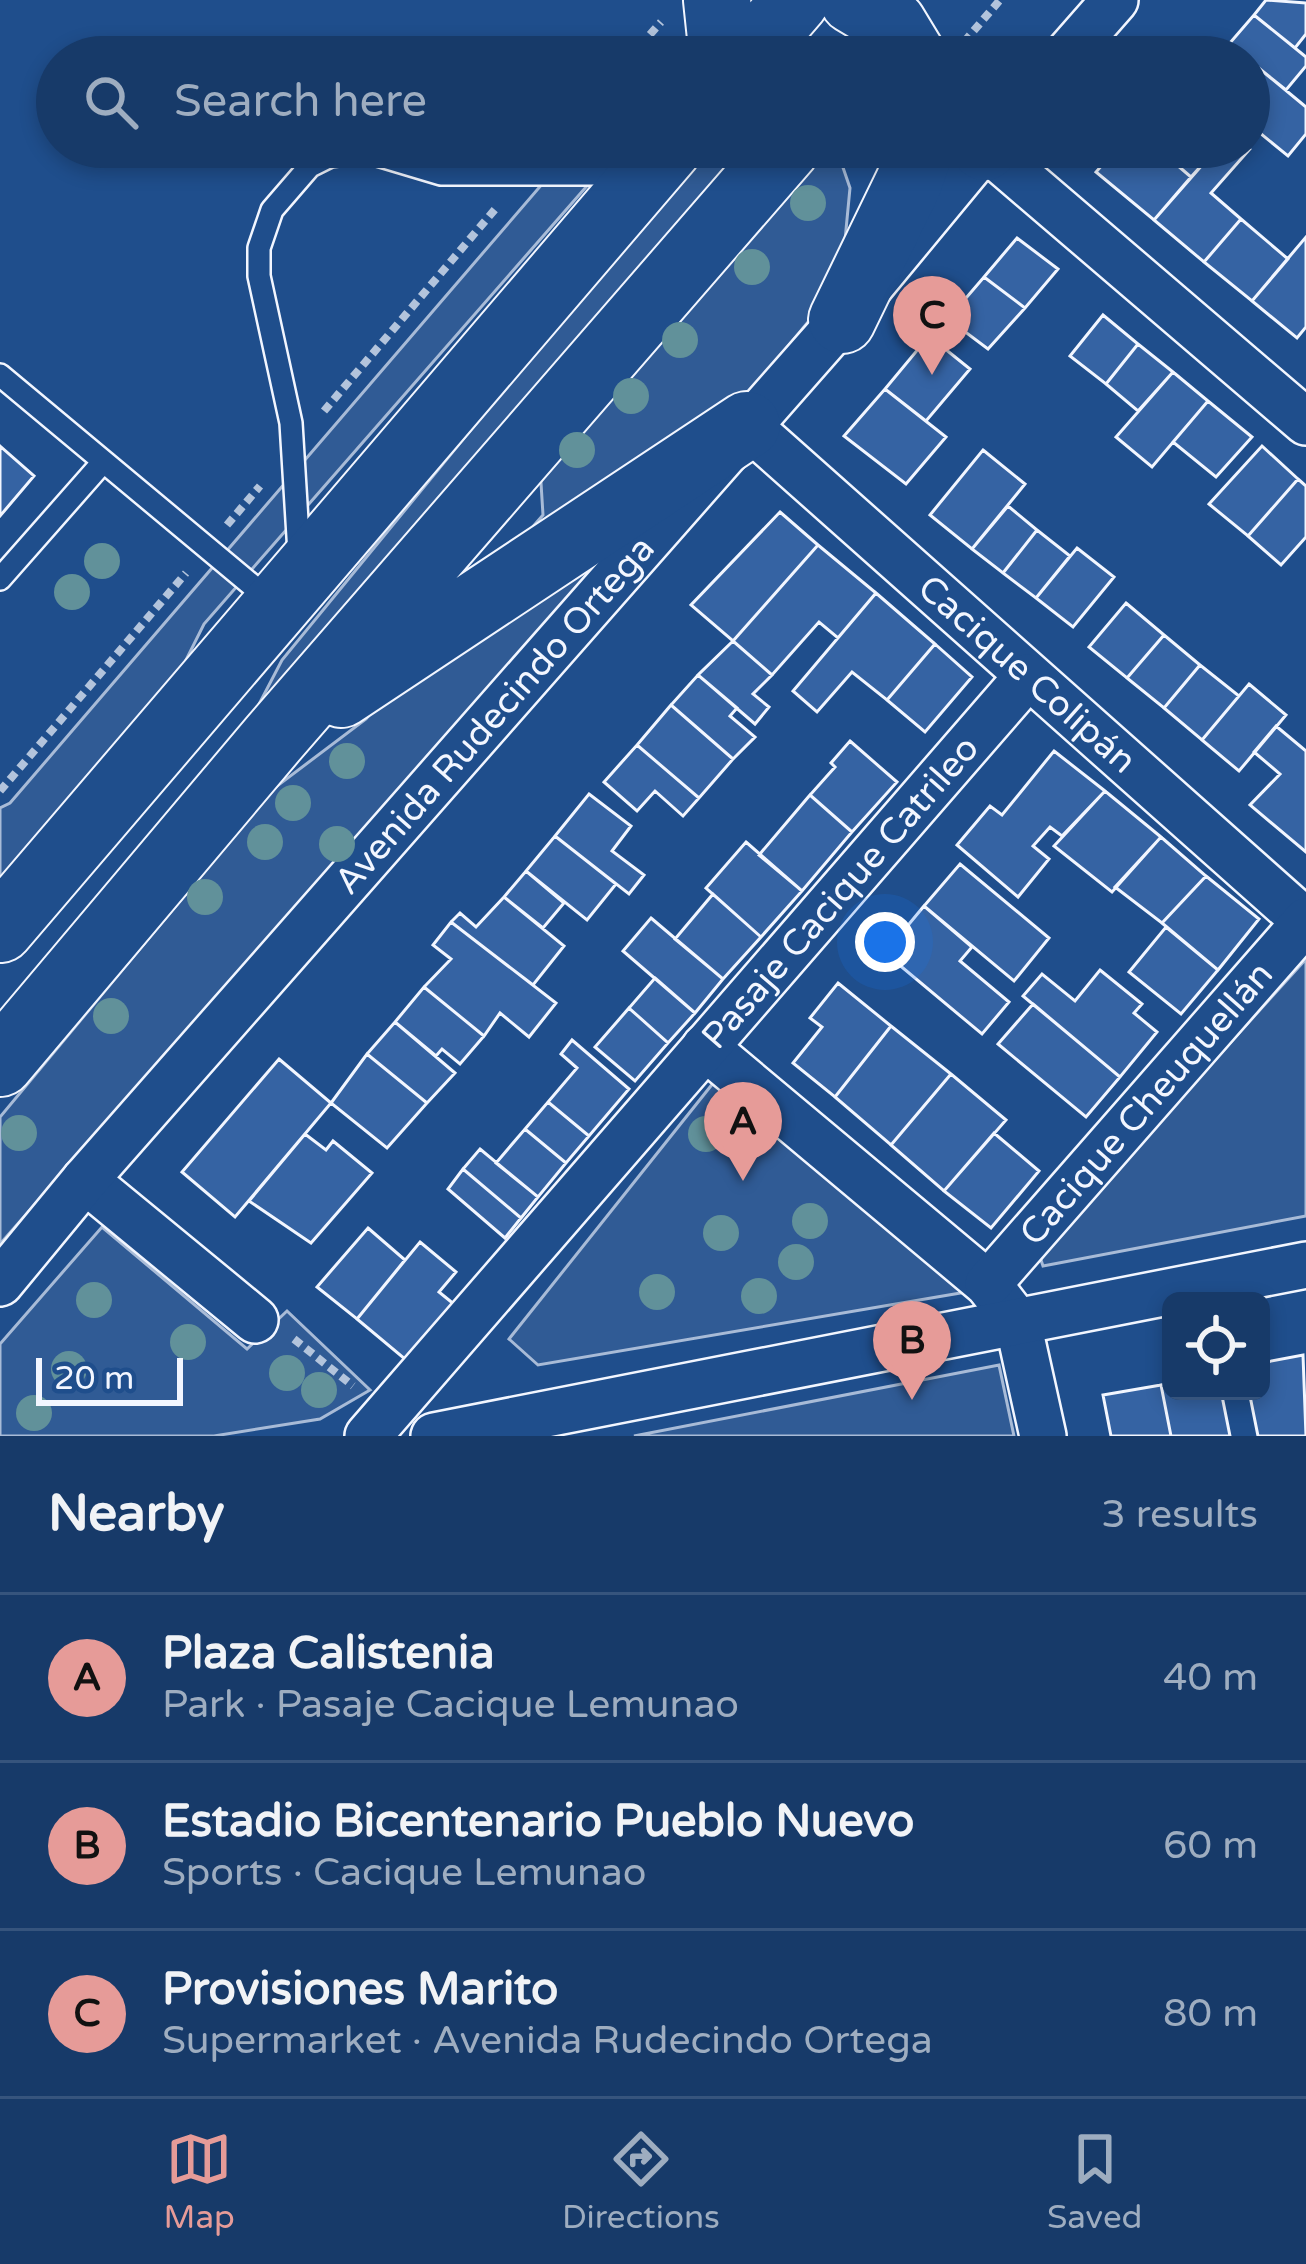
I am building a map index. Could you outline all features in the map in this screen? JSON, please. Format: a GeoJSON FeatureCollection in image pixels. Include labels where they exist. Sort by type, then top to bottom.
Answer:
{"type":"FeatureCollection","features":[{"type":"Feature","properties":{"kind":"main road"},"geometry":{"type":"LineString","coordinates":[[765,36],[796,0]]}},
{"type":"Feature","properties":{"kind":"main road"},"geometry":{"type":"LineString","coordinates":[[695,4],[712,36]]}},
{"type":"Feature","properties":{"kind":"main road"},"geometry":{"type":"LineString","coordinates":[[0,929],[651,168]]}},
{"type":"Feature","properties":{"kind":"main road"},"geometry":{"type":"LineString","coordinates":[[0,1063],[273,739],[769,168]]}},
{"type":"Feature","properties":{"kind":"main road"},"geometry":{"type":"LineString","coordinates":[[842,320],[914,168]]}},
{"type":"Feature","properties":{"kind":"main road"},"geometry":{"type":"LineString","coordinates":[[273,739],[747,425]]}},
{"type":"Feature","properties":{"kind":"street"},"geometry":{"type":"LineString","coordinates":[[1083,36],[1115,0]]}},
{"type":"Feature","properties":{"kind":"street","name":"Avenida Rudecindo Ortega"},"geometry":{"type":"LineString","coordinates":[[0,1283],[85,1180],[842,320],[967,168]]}},
{"type":"Feature","properties":{"kind":"street"},"geometry":{"type":"LineString","coordinates":[[1010,168],[1298,400]]}},
{"type":"Feature","properties":{"kind":"street","name":"Cacique Colipán"},"geometry":{"type":"LineString","coordinates":[[747,425],[1306,922]]}},
{"type":"Feature","properties":{"kind":"street","name":"Pasaje Cacique Catrileo"},"geometry":{"type":"LineString","coordinates":[[377,1425],[1027,677]]}},
{"type":"Feature","properties":{"kind":"street","name":"Cacique Cheuquellán"},"geometry":{"type":"LineString","coordinates":[[988,1284],[1306,922]]}},
{"type":"Feature","properties":{"kind":"street"},"geometry":{"type":"LineString","coordinates":[[705,1047],[988,1284],[1018,1323],[1042,1436]]}},
{"type":"Feature","properties":{"kind":"street"},"geometry":{"type":"LineString","coordinates":[[85,1180],[255,1320]]}},
{"type":"Feature","properties":{"kind":"street"},"geometry":{"type":"LineString","coordinates":[[434,1436],[1306,1264]]}},
{"type":"Feature","properties":{"kind":"lane"},"geometry":{"type":"LineString","coordinates":[[287,594],[297,482],[291,423],[259,276],[260,248],[272,210],[308,168]]}},
{"type":"Feature","properties":{"kind":"lane"},"geometry":{"type":"LineString","coordinates":[[421,168],[441,174],[534,168]]}},
{"type":"Feature","properties":{"kind":"lane"},"geometry":{"type":"LineString","coordinates":[[0,376],[103,462],[287,594]]}},
{"type":"Feature","properties":{"kind":"lane"},"geometry":{"type":"LineString","coordinates":[[0,579],[103,462]]}},
{"type":"Feature","properties":{"kind":"path"},"geometry":{"type":"LineString","coordinates":[[969,36],[1000,0]]}},
{"type":"Feature","properties":{"kind":"path"},"geometry":{"type":"LineString","coordinates":[[656,36],[695,4]]}},
{"type":"Feature","properties":{"kind":"path"},"geometry":{"type":"LineString","coordinates":[[255,1320],[299,1342],[377,1425]]}},
{"type":"Feature","properties":{"kind":"shaded area"},"geometry":{"type":"Polygon","coordinates":[[[556,168],[603,168],[204,624],[179,674],[0,885],[0,808],[10,803],[556,168]]]}},
{"type":"Feature","properties":{"kind":"shaded area"},"geometry":{"type":"Polygon","coordinates":[[[686,168],[732,168],[231,758],[282,660],[686,168]]]}},
{"type":"Feature","properties":{"kind":"shaded area"},"geometry":{"type":"Polygon","coordinates":[[[806,168],[843,168],[850,188],[841,282],[733,413],[0,1244],[0,1117],[273,789],[366,719],[543,515],[540,467],[806,168]]]}},
{"type":"Feature","properties":{"kind":"shaded area"},"geometry":{"type":"Polygon","coordinates":[[[1306,959],[1306,1216],[1043,1266],[1039,1254],[1306,959]]]}},
{"type":"Feature","properties":{"kind":"shaded area"},"geometry":{"type":"Polygon","coordinates":[[[722,1072],[978,1290],[538,1365],[509,1339],[722,1072]]]}},
{"type":"Feature","properties":{"kind":"shaded area"},"geometry":{"type":"Polygon","coordinates":[[[102,1227],[247,1349],[287,1311],[370,1390],[320,1419],[214,1436],[0,1436],[0,1344],[102,1227]]]}},
{"type":"Feature","properties":{"kind":"shaded area"},"geometry":{"type":"Polygon","coordinates":[[[999,1365],[1014,1436],[634,1436],[999,1365]]]}},
{"type":"Feature","properties":{"kind":"building"},"geometry":{"type":"Polygon","coordinates":[[[1266,0],[1306,3],[1306,34],[1295,48],[1254,15],[1266,0]]]}},
{"type":"Feature","properties":{"kind":"building"},"geometry":{"type":"Polygon","coordinates":[[[1254,15],[1306,57],[1306,66],[1286,90],[1270,77],[1270,36],[1236,36],[1254,15]]]}},
{"type":"Feature","properties":{"kind":"building"},"geometry":{"type":"Polygon","coordinates":[[[1270,77],[1306,107],[1306,134],[1288,156],[1270,141],[1270,77]]]}},
{"type":"Feature","properties":{"kind":"building"},"geometry":{"type":"Polygon","coordinates":[[[1100,168],[1180,168],[1191,177],[1154,220],[1096,172],[1100,168]]]}},
{"type":"Feature","properties":{"kind":"building"},"geometry":{"type":"Polygon","coordinates":[[[1200,168],[1233,168],[1211,193],[1241,219],[1204,262],[1154,220],[1200,168]]]}},
{"type":"Feature","properties":{"kind":"building"},"geometry":{"type":"Polygon","coordinates":[[[1241,219],[1288,259],[1252,301],[1204,262],[1241,219]]]}},
{"type":"Feature","properties":{"kind":"building"},"geometry":{"type":"Polygon","coordinates":[[[1306,237],[1306,327],[1297,338],[1252,301],[1306,237]]]}},
{"type":"Feature","properties":{"kind":"building"},"geometry":{"type":"Polygon","coordinates":[[[1017,238],[1058,269],[1025,308],[984,277],[1017,238]]]}},
{"type":"Feature","properties":{"kind":"building"},"geometry":{"type":"Polygon","coordinates":[[[984,277],[1025,308],[988,349],[948,319],[984,277]]]}},
{"type":"Feature","properties":{"kind":"building"},"geometry":{"type":"Polygon","coordinates":[[[1103,315],[1138,344],[1106,384],[1070,356],[1103,315]]]}},
{"type":"Feature","properties":{"kind":"building"},"geometry":{"type":"Polygon","coordinates":[[[929,336],[970,369],[926,421],[885,389],[929,336]]]}},
{"type":"Feature","properties":{"kind":"building"},"geometry":{"type":"Polygon","coordinates":[[[1138,344],[1173,372],[1138,411],[1106,384],[1138,344]]]}},
{"type":"Feature","properties":{"kind":"building"},"geometry":{"type":"Polygon","coordinates":[[[1173,372],[1208,401],[1152,467],[1116,437],[1173,372]]]}},
{"type":"Feature","properties":{"kind":"building"},"geometry":{"type":"Polygon","coordinates":[[[885,389],[946,437],[906,484],[844,436],[885,389]]]}},
{"type":"Feature","properties":{"kind":"building"},"geometry":{"type":"Polygon","coordinates":[[[1208,401],[1252,437],[1216,477],[1173,442],[1208,401]]]}},
{"type":"Feature","properties":{"kind":"building"},"geometry":{"type":"Polygon","coordinates":[[[0,446],[34,476],[0,516],[0,446]]]}},
{"type":"Feature","properties":{"kind":"building"},"geometry":{"type":"Polygon","coordinates":[[[1262,446],[1298,479],[1248,536],[1209,504],[1262,446]]]}},
{"type":"Feature","properties":{"kind":"building"},"geometry":{"type":"Polygon","coordinates":[[[983,450],[1025,484],[972,549],[930,515],[983,450]]]}},
{"type":"Feature","properties":{"kind":"building"},"geometry":{"type":"Polygon","coordinates":[[[1298,479],[1306,486],[1306,537],[1281,565],[1248,536],[1298,479]]]}},
{"type":"Feature","properties":{"kind":"building"},"geometry":{"type":"Polygon","coordinates":[[[1008,506],[1037,530],[1003,573],[972,549],[1008,506]]]}},
{"type":"Feature","properties":{"kind":"building"},"geometry":{"type":"Polygon","coordinates":[[[780,512],[818,545],[733,641],[691,605],[780,512]]]}},
{"type":"Feature","properties":{"kind":"building"},"geometry":{"type":"Polygon","coordinates":[[[1037,530],[1070,556],[1036,598],[1003,573],[1037,530]]]}},
{"type":"Feature","properties":{"kind":"building"},"geometry":{"type":"Polygon","coordinates":[[[818,545],[876,593],[838,638],[819,622],[772,675],[733,641],[818,545]]]}},
{"type":"Feature","properties":{"kind":"building"},"geometry":{"type":"Polygon","coordinates":[[[1077,548],[1114,577],[1073,627],[1036,598],[1077,548]]]}},
{"type":"Feature","properties":{"kind":"building"},"geometry":{"type":"Polygon","coordinates":[[[876,593],[935,644],[887,700],[852,672],[817,712],[793,691],[876,593]]]}},
{"type":"Feature","properties":{"kind":"building"},"geometry":{"type":"Polygon","coordinates":[[[1126,603],[1164,635],[1127,678],[1089,647],[1126,603]]]}},
{"type":"Feature","properties":{"kind":"building"},"geometry":{"type":"Polygon","coordinates":[[[1164,635],[1200,665],[1164,708],[1127,678],[1164,635]]]}},
{"type":"Feature","properties":{"kind":"building"},"geometry":{"type":"Polygon","coordinates":[[[733,641],[772,675],[753,694],[769,707],[755,724],[698,675],[733,641]]]}},
{"type":"Feature","properties":{"kind":"building"},"geometry":{"type":"Polygon","coordinates":[[[935,644],[972,677],[925,732],[887,700],[935,644]]]}},
{"type":"Feature","properties":{"kind":"building"},"geometry":{"type":"Polygon","coordinates":[[[1200,665],[1239,696],[1202,740],[1164,708],[1200,665]]]}},
{"type":"Feature","properties":{"kind":"building"},"geometry":{"type":"Polygon","coordinates":[[[698,675],[737,708],[730,716],[755,737],[733,759],[671,705],[698,675]]]}},
{"type":"Feature","properties":{"kind":"building"},"geometry":{"type":"Polygon","coordinates":[[[1249,684],[1286,715],[1239,771],[1202,740],[1249,684]]]}},
{"type":"Feature","properties":{"kind":"building"},"geometry":{"type":"Polygon","coordinates":[[[671,705],[733,759],[699,798],[637,745],[671,705]]]}},
{"type":"Feature","properties":{"kind":"building"},"geometry":{"type":"Polygon","coordinates":[[[1276,726],[1306,751],[1306,852],[1250,805],[1280,774],[1254,752],[1276,726]]]}},
{"type":"Feature","properties":{"kind":"building"},"geometry":{"type":"Polygon","coordinates":[[[850,741],[897,782],[852,832],[810,795],[850,741]]]}},
{"type":"Feature","properties":{"kind":"building"},"geometry":{"type":"Polygon","coordinates":[[[637,745],[699,798],[683,816],[655,791],[637,811],[604,782],[637,745]]]}},
{"type":"Feature","properties":{"kind":"building"},"geometry":{"type":"Polygon","coordinates":[[[1054,751],[1105,791],[1062,836],[1050,827],[1033,846],[1049,859],[1018,897],[957,845],[990,806],[1002,815],[1054,751]]]}},
{"type":"Feature","properties":{"kind":"building"},"geometry":{"type":"Polygon","coordinates":[[[1105,791],[1161,837],[1112,892],[1054,846],[1105,791]]]}},
{"type":"Feature","properties":{"kind":"building"},"geometry":{"type":"Polygon","coordinates":[[[589,794],[631,826],[612,851],[644,875],[629,894],[555,836],[589,794]]]}},
{"type":"Feature","properties":{"kind":"building"},"geometry":{"type":"Polygon","coordinates":[[[810,795],[852,832],[802,891],[759,855],[810,795]]]}},
{"type":"Feature","properties":{"kind":"building"},"geometry":{"type":"Polygon","coordinates":[[[555,836],[616,884],[587,920],[526,871],[555,836]]]}},
{"type":"Feature","properties":{"kind":"building"},"geometry":{"type":"Polygon","coordinates":[[[1161,837],[1206,876],[1162,923],[1115,887],[1161,837]]]}},
{"type":"Feature","properties":{"kind":"building"},"geometry":{"type":"Polygon","coordinates":[[[746,842],[802,891],[761,937],[706,888],[746,842]]]}},
{"type":"Feature","properties":{"kind":"building"},"geometry":{"type":"Polygon","coordinates":[[[960,864],[1049,938],[1014,981],[924,906],[960,864]]]}},
{"type":"Feature","properties":{"kind":"building"},"geometry":{"type":"Polygon","coordinates":[[[526,871],[564,903],[543,928],[504,897],[526,871]]]}},
{"type":"Feature","properties":{"kind":"building"},"geometry":{"type":"Polygon","coordinates":[[[1206,876],[1259,919],[1218,970],[1162,923],[1206,876]]]}},
{"type":"Feature","properties":{"kind":"building"},"geometry":{"type":"Polygon","coordinates":[[[713,894],[761,937],[723,979],[675,939],[713,894]]]}},
{"type":"Feature","properties":{"kind":"building"},"geometry":{"type":"Polygon","coordinates":[[[504,897],[564,946],[533,985],[451,922],[460,913],[476,927],[504,897]]]}},
{"type":"Feature","properties":{"kind":"building"},"geometry":{"type":"Polygon","coordinates":[[[924,906],[972,947],[960,961],[1009,1002],[982,1034],[885,953],[924,906]]]}},
{"type":"Feature","properties":{"kind":"building"},"geometry":{"type":"Polygon","coordinates":[[[651,918],[723,979],[695,1013],[623,951],[651,918]]]}},
{"type":"Feature","properties":{"kind":"building"},"geometry":{"type":"Polygon","coordinates":[[[451,922],[556,1003],[529,1037],[500,1013],[484,1036],[424,987],[451,959],[433,945],[451,922]]]}},
{"type":"Feature","properties":{"kind":"building"},"geometry":{"type":"Polygon","coordinates":[[[1166,927],[1218,970],[1181,1014],[1129,972],[1166,927]]]}},
{"type":"Feature","properties":{"kind":"building"},"geometry":{"type":"Polygon","coordinates":[[[1100,970],[1142,1004],[1134,1013],[1157,1032],[1120,1077],[1023,996],[1042,974],[1075,1001],[1100,970]]]}},
{"type":"Feature","properties":{"kind":"building"},"geometry":{"type":"Polygon","coordinates":[[[655,978],[695,1013],[668,1043],[629,1008],[655,978]]]}},
{"type":"Feature","properties":{"kind":"building"},"geometry":{"type":"Polygon","coordinates":[[[838,983],[891,1026],[835,1097],[793,1063],[822,1027],[810,1018],[838,983]]]}},
{"type":"Feature","properties":{"kind":"building"},"geometry":{"type":"Polygon","coordinates":[[[424,987],[484,1036],[460,1064],[442,1049],[436,1056],[395,1022],[424,987]]]}},
{"type":"Feature","properties":{"kind":"building"},"geometry":{"type":"Polygon","coordinates":[[[1033,1004],[1120,1077],[1086,1117],[998,1044],[1033,1004]]]}},
{"type":"Feature","properties":{"kind":"building"},"geometry":{"type":"Polygon","coordinates":[[[629,1008],[668,1043],[635,1081],[595,1047],[629,1008]]]}},
{"type":"Feature","properties":{"kind":"building"},"geometry":{"type":"Polygon","coordinates":[[[395,1022],[455,1073],[427,1103],[367,1054],[395,1022]]]}},
{"type":"Feature","properties":{"kind":"building"},"geometry":{"type":"Polygon","coordinates":[[[891,1026],[951,1074],[891,1145],[835,1097],[891,1026]]]}},
{"type":"Feature","properties":{"kind":"building"},"geometry":{"type":"Polygon","coordinates":[[[572,1040],[629,1089],[589,1136],[548,1102],[577,1068],[561,1054],[572,1040]]]}},
{"type":"Feature","properties":{"kind":"building"},"geometry":{"type":"Polygon","coordinates":[[[367,1054],[427,1103],[387,1148],[331,1103],[367,1054]]]}},
{"type":"Feature","properties":{"kind":"building"},"geometry":{"type":"Polygon","coordinates":[[[279,1059],[331,1103],[235,1217],[182,1172],[279,1059]]]}},
{"type":"Feature","properties":{"kind":"building"},"geometry":{"type":"Polygon","coordinates":[[[951,1074],[1006,1120],[944,1191],[891,1145],[951,1074]]]}},
{"type":"Feature","properties":{"kind":"building"},"geometry":{"type":"Polygon","coordinates":[[[548,1102],[589,1136],[566,1163],[525,1129],[548,1102]]]}},
{"type":"Feature","properties":{"kind":"building"},"geometry":{"type":"Polygon","coordinates":[[[525,1129],[566,1163],[538,1197],[496,1163],[525,1129]]]}},
{"type":"Feature","properties":{"kind":"building"},"geometry":{"type":"Polygon","coordinates":[[[994,1133],[1039,1171],[991,1228],[944,1191],[994,1133]]]}},
{"type":"Feature","properties":{"kind":"building"},"geometry":{"type":"Polygon","coordinates":[[[305,1134],[326,1150],[333,1141],[372,1173],[311,1243],[249,1201],[305,1134]]]}},
{"type":"Feature","properties":{"kind":"building"},"geometry":{"type":"Polygon","coordinates":[[[480,1149],[538,1197],[521,1218],[463,1169],[480,1149]]]}},
{"type":"Feature","properties":{"kind":"building"},"geometry":{"type":"Polygon","coordinates":[[[463,1169],[521,1218],[505,1238],[448,1189],[463,1169]]]}},
{"type":"Feature","properties":{"kind":"building"},"geometry":{"type":"Polygon","coordinates":[[[368,1228],[405,1260],[357,1319],[317,1287],[368,1228]]]}},
{"type":"Feature","properties":{"kind":"building"},"geometry":{"type":"Polygon","coordinates":[[[420,1242],[456,1272],[439,1292],[460,1309],[412,1365],[357,1319],[420,1242]]]}},
{"type":"Feature","properties":{"kind":"building"},"geometry":{"type":"Polygon","coordinates":[[[1303,1355],[1306,1436],[1258,1436],[1251,1400],[1270,1400],[1270,1361],[1303,1355]]]}},
{"type":"Feature","properties":{"kind":"building"},"geometry":{"type":"Polygon","coordinates":[[[1161,1385],[1171,1436],[1111,1436],[1103,1395],[1161,1385]]]}},
{"type":"Feature","properties":{"kind":"building"},"geometry":{"type":"Polygon","coordinates":[[[1164,1400],[1223,1400],[1230,1436],[1171,1436],[1164,1400]]]}},
{"type":"Feature","properties":{"kind":"place","name":"Provisiones Marito"},"geometry":{"type":"Point","coordinates":[932,375]}},
{"type":"Feature","properties":{"kind":"place","name":"Plaza Calistenia"},"geometry":{"type":"Point","coordinates":[743,1181]}},
{"type":"Feature","properties":{"kind":"place","name":"Estadio Bicentenario Pueblo Nuevo"},"geometry":{"type":"Point","coordinates":[912,1400]}}]}
